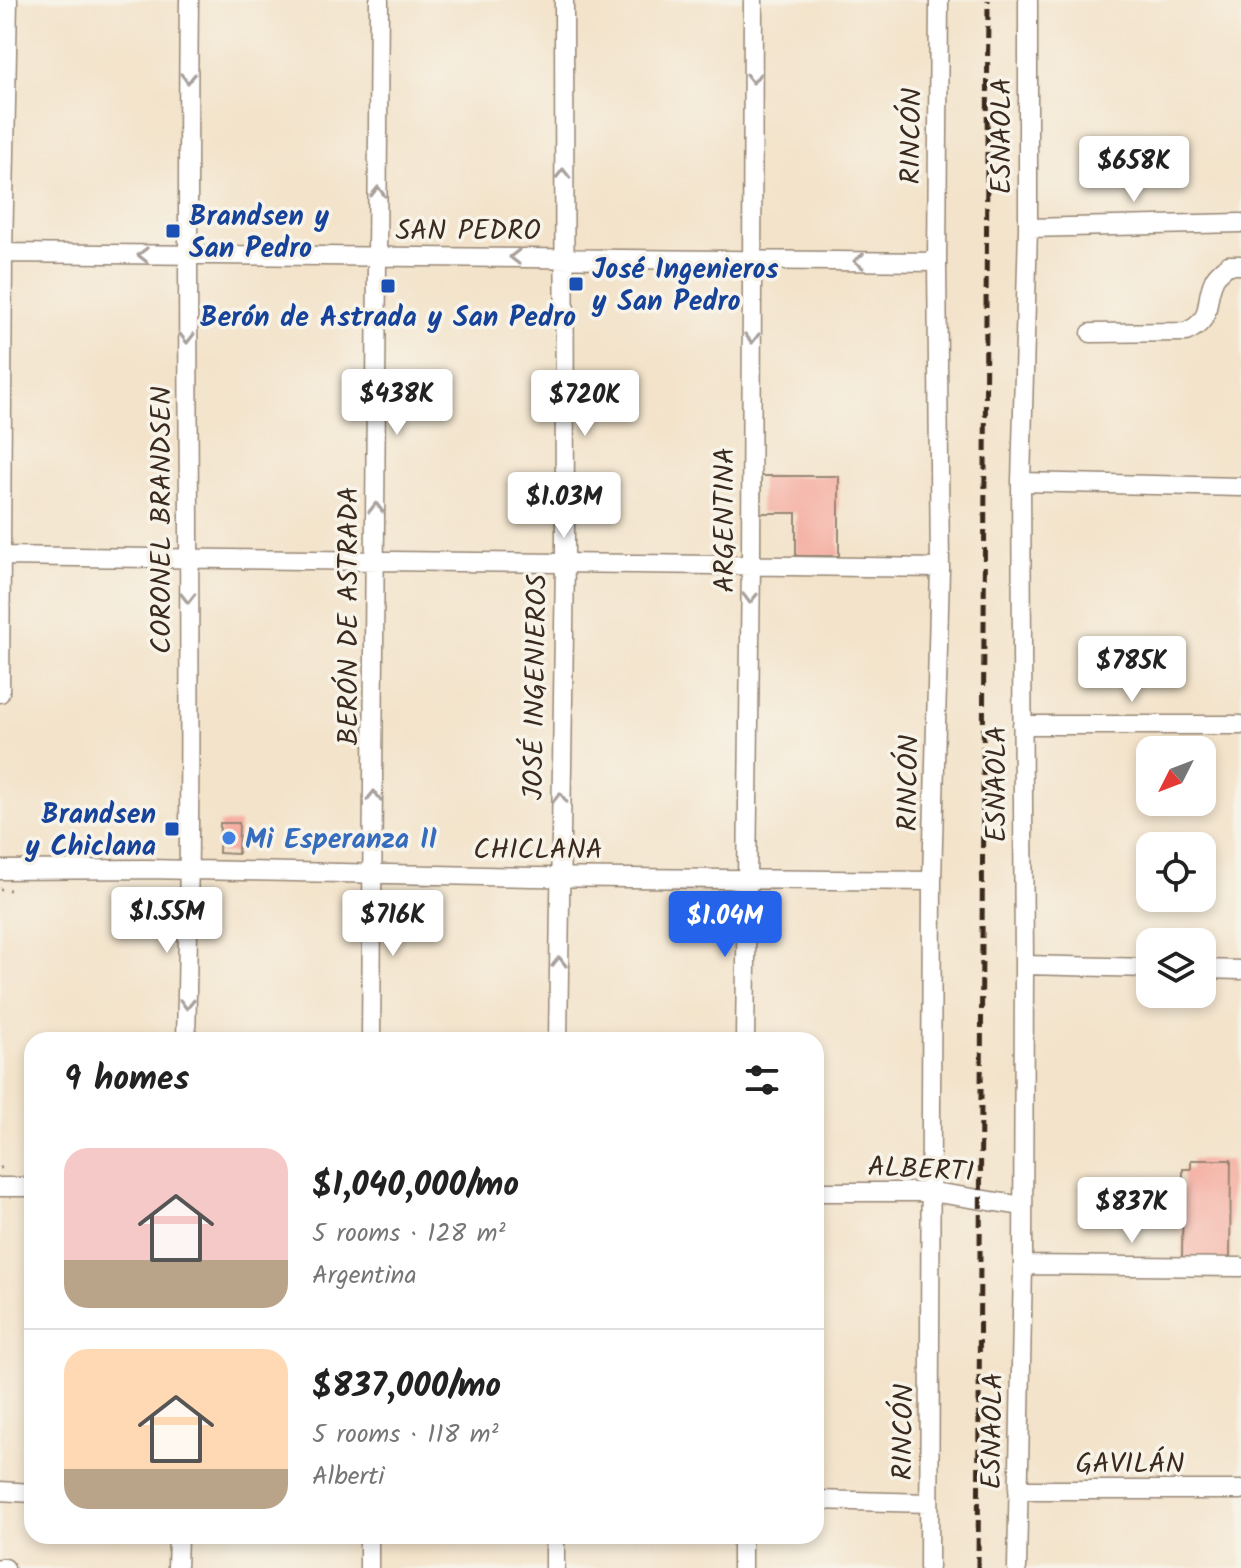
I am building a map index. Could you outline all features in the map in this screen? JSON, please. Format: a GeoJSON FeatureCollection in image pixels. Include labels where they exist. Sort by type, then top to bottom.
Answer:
{"type":"FeatureCollection","features":[{"type":"Feature","properties":{"kind":"street"},"geometry":{"type":"LineString","coordinates":[[0,693],[1,253],[8,0]]}},
{"type":"Feature","properties":{"kind":"street","name":"CORONEL BRANDSEN"},"geometry":{"type":"LineString","coordinates":[[186,1032],[190,870],[189,0]]}},
{"type":"Feature","properties":{"kind":"street","name":"BERÓN DE ASTRADA"},"geometry":{"type":"LineString","coordinates":[[371,1032],[379,0]]}},
{"type":"Feature","properties":{"kind":"street","name":"JOSÉ INGENIEROS"},"geometry":{"type":"LineString","coordinates":[[558,1032],[565,561],[564,0]]}},
{"type":"Feature","properties":{"kind":"street","name":"ARGENTINA"},"geometry":{"type":"LineString","coordinates":[[745,1032],[753,0]]}},
{"type":"Feature","properties":{"kind":"street","name":"RINCÓN"},"geometry":{"type":"LineString","coordinates":[[929,1568],[932,881],[940,568],[937,262],[939,0]]}},
{"type":"Feature","properties":{"kind":"street","name":"ESNAOLA"},"geometry":{"type":"LineString","coordinates":[[1017,1568],[1023,1265],[1021,482],[1028,228],[1028,0]]}},
{"type":"Feature","properties":{"kind":"street"},"geometry":{"type":"LineString","coordinates":[[1028,228],[1241,223]]}},
{"type":"Feature","properties":{"kind":"street","name":"SAN PEDRO"},"geometry":{"type":"LineString","coordinates":[[1,253],[937,262]]}},
{"type":"Feature","properties":{"kind":"street"},"geometry":{"type":"LineString","coordinates":[[1091,333],[1186,332],[1199,326],[1207,313],[1214,280],[1228,265],[1241,265]]}},
{"type":"Feature","properties":{"kind":"street"},"geometry":{"type":"LineString","coordinates":[[1021,482],[1241,487]]}},
{"type":"Feature","properties":{"kind":"street"},"geometry":{"type":"LineString","coordinates":[[1,556],[940,568]]}},
{"type":"Feature","properties":{"kind":"street"},"geometry":{"type":"LineString","coordinates":[[1022,725],[1241,725]]}},
{"type":"Feature","properties":{"kind":"street","name":"CHICLANA"},"geometry":{"type":"LineString","coordinates":[[0,870],[932,881]]}},
{"type":"Feature","properties":{"kind":"street"},"geometry":{"type":"LineString","coordinates":[[1024,965],[1136,968]]}},
{"type":"Feature","properties":{"kind":"street"},"geometry":{"type":"LineString","coordinates":[[1216,969],[1241,970]]}},
{"type":"Feature","properties":{"kind":"street"},"geometry":{"type":"LineString","coordinates":[[0,1187],[24,1187]]}},
{"type":"Feature","properties":{"kind":"street","name":"ALBERTI"},"geometry":{"type":"LineString","coordinates":[[824,1192],[932,1192],[1023,1206]]}},
{"type":"Feature","properties":{"kind":"street"},"geometry":{"type":"LineString","coordinates":[[1023,1265],[1241,1267]]}},
{"type":"Feature","properties":{"kind":"street","name":"GAVILÁN"},"geometry":{"type":"LineString","coordinates":[[1018,1490],[1241,1490]]}},
{"type":"Feature","properties":{"kind":"street"},"geometry":{"type":"LineString","coordinates":[[0,1491],[24,1492]]}},
{"type":"Feature","properties":{"kind":"street"},"geometry":{"type":"LineString","coordinates":[[824,1500],[929,1503]]}},
{"type":"Feature","properties":{"kind":"street"},"geometry":{"type":"LineString","coordinates":[[177,1568],[178,1544]]}},
{"type":"Feature","properties":{"kind":"street"},"geometry":{"type":"LineString","coordinates":[[369,1544],[369,1568]]}},
{"type":"Feature","properties":{"kind":"street"},"geometry":{"type":"LineString","coordinates":[[555,1544],[555,1568]]}},
{"type":"Feature","properties":{"kind":"street"},"geometry":{"type":"LineString","coordinates":[[742,1544],[742,1568]]}},
{"type":"Feature","properties":{"kind":"path"},"geometry":{"type":"LineString","coordinates":[[0,889],[10,890]]}},
{"type":"Feature","properties":{"kind":"building"},"geometry":{"type":"Polygon","coordinates":[[[761,476],[839,476],[839,556],[796,556],[796,513],[760,513],[761,476]]]}},
{"type":"Feature","properties":{"kind":"building","name":"Mi Esperanza II"},"geometry":{"type":"Polygon","coordinates":[[[220,823],[239,823],[238,854],[219,853],[220,823]]]}},
{"type":"Feature","properties":{"kind":"building"},"geometry":{"type":"Polygon","coordinates":[[[1191,1160],[1231,1160],[1230,1260],[1182,1259],[1183,1169],[1191,1169],[1191,1160]]]}},
{"type":"Feature","properties":{"kind":"railway"},"geometry":{"type":"LineString","coordinates":[[978,1568],[988,0]]}},
{"type":"Feature","properties":{"kind":"place","name":"Brandsen y San Pedro"},"geometry":{"type":"Point","coordinates":[173,231]}},
{"type":"Feature","properties":{"kind":"place","name":"José Ingenieros y San Pedro"},"geometry":{"type":"Point","coordinates":[576,284]}},
{"type":"Feature","properties":{"kind":"place","name":"Berón de Astrada y San Pedro"},"geometry":{"type":"Point","coordinates":[388,286]}},
{"type":"Feature","properties":{"kind":"place","name":"Brandsen y Chiclana"},"geometry":{"type":"Point","coordinates":[172,829]}},
{"type":"Feature","properties":{"kind":"place","name":"Mi Esperanza II"},"geometry":{"type":"Point","coordinates":[229,838]}}]}
